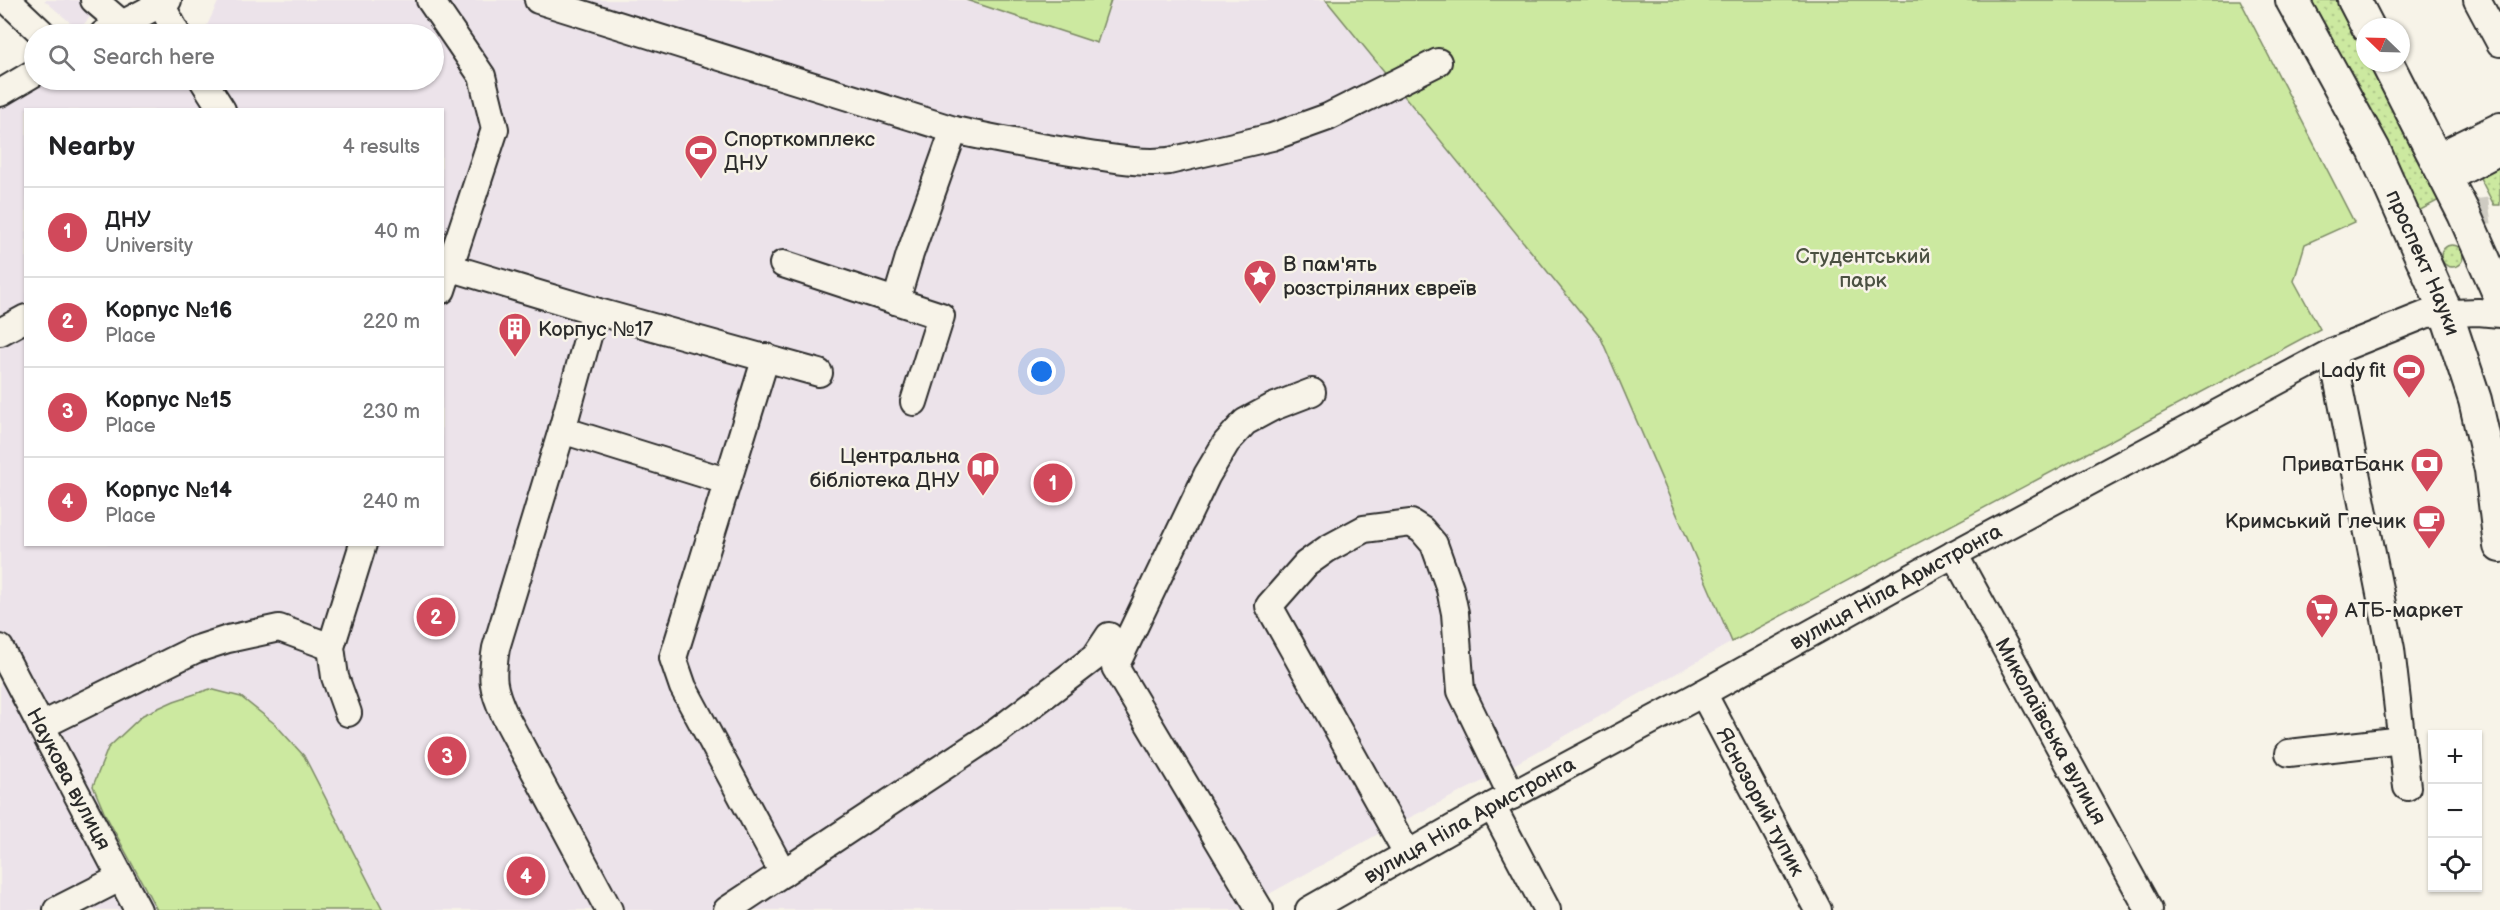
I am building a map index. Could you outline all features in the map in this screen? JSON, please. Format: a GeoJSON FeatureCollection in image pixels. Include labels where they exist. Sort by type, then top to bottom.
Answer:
{"type":"FeatureCollection","features":[{"type":"Feature","properties":{"kind":"main road","name":"проспект Науки"},"geometry":{"type":"LineString","coordinates":[[2292,0],[2374,150],[2446,312],[2475,400],[2491,470],[2500,546]]}},
{"type":"Feature","properties":{"kind":"main road"},"geometry":{"type":"LineString","coordinates":[[2354,0],[2363,18]]}},
{"type":"Feature","properties":{"kind":"main road"},"geometry":{"type":"LineString","coordinates":[[2392,72],[2441,168],[2500,296]]}},
{"type":"Feature","properties":{"kind":"street"},"geometry":{"type":"LineString","coordinates":[[7,0],[32,24]]}},
{"type":"Feature","properties":{"kind":"street"},"geometry":{"type":"LineString","coordinates":[[94,0],[109,24]]}},
{"type":"Feature","properties":{"kind":"street"},"geometry":{"type":"LineString","coordinates":[[430,0],[482,76],[495,129],[445,274],[595,311],[819,373]]}},
{"type":"Feature","properties":{"kind":"street"},"geometry":{"type":"LineString","coordinates":[[538,0],[954,130],[1028,146],[1154,162],[1169,161],[1272,137],[1328,117],[1438,62]]}},
{"type":"Feature","properties":{"kind":"street"},"geometry":{"type":"LineString","coordinates":[[2477,0],[2500,43]]}},
{"type":"Feature","properties":{"kind":"street"},"geometry":{"type":"LineString","coordinates":[[122,24],[164,2],[173,24]]}},
{"type":"Feature","properties":{"kind":"street"},"geometry":{"type":"LineString","coordinates":[[0,93],[24,80]]}},
{"type":"Feature","properties":{"kind":"street"},"geometry":{"type":"LineString","coordinates":[[209,90],[221,108]]}},
{"type":"Feature","properties":{"kind":"street"},"geometry":{"type":"LineString","coordinates":[[2441,168],[2500,126]]}},
{"type":"Feature","properties":{"kind":"street"},"geometry":{"type":"LineString","coordinates":[[896,301],[910,254],[954,130]]}},
{"type":"Feature","properties":{"kind":"street"},"geometry":{"type":"LineString","coordinates":[[2441,168],[2500,151]]}},
{"type":"Feature","properties":{"kind":"street"},"geometry":{"type":"LineString","coordinates":[[783,264],[941,315],[914,402]]}},
{"type":"Feature","properties":{"kind":"street"},"geometry":{"type":"LineString","coordinates":[[595,311],[562,430],[496,648],[493,682],[494,693],[505,716],[614,908]]}},
{"type":"Feature","properties":{"kind":"street","name":"вулиця Ніла Армстронга"},"geometry":{"type":"LineString","coordinates":[[1309,910],[1407,853],[1954,554],[2332,352],[2427,314],[2446,312],[2500,314]]}},
{"type":"Feature","properties":{"kind":"street"},"geometry":{"type":"LineString","coordinates":[[0,332],[24,319]]}},
{"type":"Feature","properties":{"kind":"street"},"geometry":{"type":"LineString","coordinates":[[2332,352],[2391,650],[2407,787]]}},
{"type":"Feature","properties":{"kind":"street"},"geometry":{"type":"LineString","coordinates":[[766,357],[673,658],[683,687],[783,873]]}},
{"type":"Feature","properties":{"kind":"street"},"geometry":{"type":"LineString","coordinates":[[1260,910],[1114,667],[1207,475],[1226,442],[1245,422],[1273,407],[1312,392]]}},
{"type":"Feature","properties":{"kind":"street"},"geometry":{"type":"LineString","coordinates":[[562,430],[726,481]]}},
{"type":"Feature","properties":{"kind":"street"},"geometry":{"type":"LineString","coordinates":[[1407,853],[1269,606],[1306,564],[1327,549],[1364,529],[1411,523],[1422,530],[1434,544],[1450,589],[1455,613],[1461,691],[1502,801],[1547,910]]}},
{"type":"Feature","properties":{"kind":"street"},"geometry":{"type":"LineString","coordinates":[[348,713],[335,677],[331,647],[362,546]]}},
{"type":"Feature","properties":{"kind":"street","name":"Миколаївська вулиця"},"geometry":{"type":"LineString","coordinates":[[1954,554],[2149,910]]}},
{"type":"Feature","properties":{"kind":"street"},"geometry":{"type":"LineString","coordinates":[[41,726],[194,650],[228,639],[279,628],[331,647]]}},
{"type":"Feature","properties":{"kind":"street"},"geometry":{"type":"LineString","coordinates":[[729,910],[999,730],[1095,657],[1109,636]]}},
{"type":"Feature","properties":{"kind":"street","name":"Наукова вулиця"},"geometry":{"type":"LineString","coordinates":[[0,648],[138,910]]}},
{"type":"Feature","properties":{"kind":"street","name":"Яснозорий тупик"},"geometry":{"type":"LineString","coordinates":[[1703,693],[1818,910]]}},
{"type":"Feature","properties":{"kind":"street"},"geometry":{"type":"LineString","coordinates":[[2289,753],[2402,740]]}},
{"type":"Feature","properties":{"kind":"street"},"geometry":{"type":"LineString","coordinates":[[57,910],[120,878]]}},
{"type":"Feature","properties":{"kind":"shaded area"},"geometry":{"type":"Polygon","coordinates":[[[44,0],[82,0],[95,11],[84,24],[72,24],[44,0]]]}},
{"type":"Feature","properties":{"kind":"shaded area"},"geometry":{"type":"Polygon","coordinates":[[[219,0],[1326,0],[1600,336],[1732,642],[1499,773],[1391,827],[1240,910],[0,910],[0,103],[25,90],[444,90],[444,24],[208,24],[219,0]]]}},
{"type":"Feature","properties":{"kind":"green space"},"geometry":{"type":"Polygon","coordinates":[[[966,0],[1111,0],[1097,43],[966,0]]]}},
{"type":"Feature","properties":{"kind":"green space","name":"Студентський парк"},"geometry":{"type":"Polygon","coordinates":[[[1326,0],[2240,0],[2354,222],[2305,244],[2294,281],[2320,329],[1732,642],[1600,336],[1326,0]]]}},
{"type":"Feature","properties":{"kind":"green space"},"geometry":{"type":"Polygon","coordinates":[[[2301,0],[2339,0],[2356,33],[2356,72],[2377,72],[2443,198],[2413,214],[2301,0]]]}},
{"type":"Feature","properties":{"kind":"green space"},"geometry":{"type":"Polygon","coordinates":[[[2500,160],[2500,205],[2494,205],[2477,172],[2500,160]]]}},
{"type":"Feature","properties":{"kind":"green space"},"geometry":{"type":"Polygon","coordinates":[[[2452,245],[2460,248],[2463,256],[2460,264],[2452,267],[2444,264],[2441,256],[2444,248],[2452,245]]]}},
{"type":"Feature","properties":{"kind":"green space"},"geometry":{"type":"Polygon","coordinates":[[[210,689],[241,697],[275,724],[304,756],[383,910],[157,910],[104,812],[93,786],[108,748],[143,715],[174,701],[210,689]]]}},
{"type":"Feature","properties":{"kind":"tunnel"},"geometry":{"type":"LineString","coordinates":[[2464,214],[2500,209]]}},
{"type":"Feature","properties":{"kind":"place","name":"Спорткомплекс ДНУ"},"geometry":{"type":"Point","coordinates":[701,180]}},
{"type":"Feature","properties":{"kind":"place","name":"В пам'ять розстріляних євреїв"},"geometry":{"type":"Point","coordinates":[1260,305]}},
{"type":"Feature","properties":{"kind":"place","name":"Корпус №17"},"geometry":{"type":"Point","coordinates":[515,358]}},
{"type":"Feature","properties":{"kind":"place","name":"Lady fit"},"geometry":{"type":"Point","coordinates":[2409,399]}},
{"type":"Feature","properties":{"kind":"place","name":"ДНУ"},"geometry":{"type":"Point","coordinates":[1053,483]}},
{"type":"Feature","properties":{"kind":"place","name":"ПриватБанк"},"geometry":{"type":"Point","coordinates":[2427,493]}},
{"type":"Feature","properties":{"kind":"place","name":"Центральна бібліотека ДНУ"},"geometry":{"type":"Point","coordinates":[983,497]}},
{"type":"Feature","properties":{"kind":"place","name":"Кримський Глечик"},"geometry":{"type":"Point","coordinates":[2429,550]}},
{"type":"Feature","properties":{"kind":"place","name":"Корпус №16"},"geometry":{"type":"Point","coordinates":[436,617]}},
{"type":"Feature","properties":{"kind":"place","name":"АТБ-маркет"},"geometry":{"type":"Point","coordinates":[2322,639]}},
{"type":"Feature","properties":{"kind":"place","name":"Корпус №15"},"geometry":{"type":"Point","coordinates":[447,756]}},
{"type":"Feature","properties":{"kind":"place","name":"Корпус №14"},"geometry":{"type":"Point","coordinates":[526,876]}}]}
